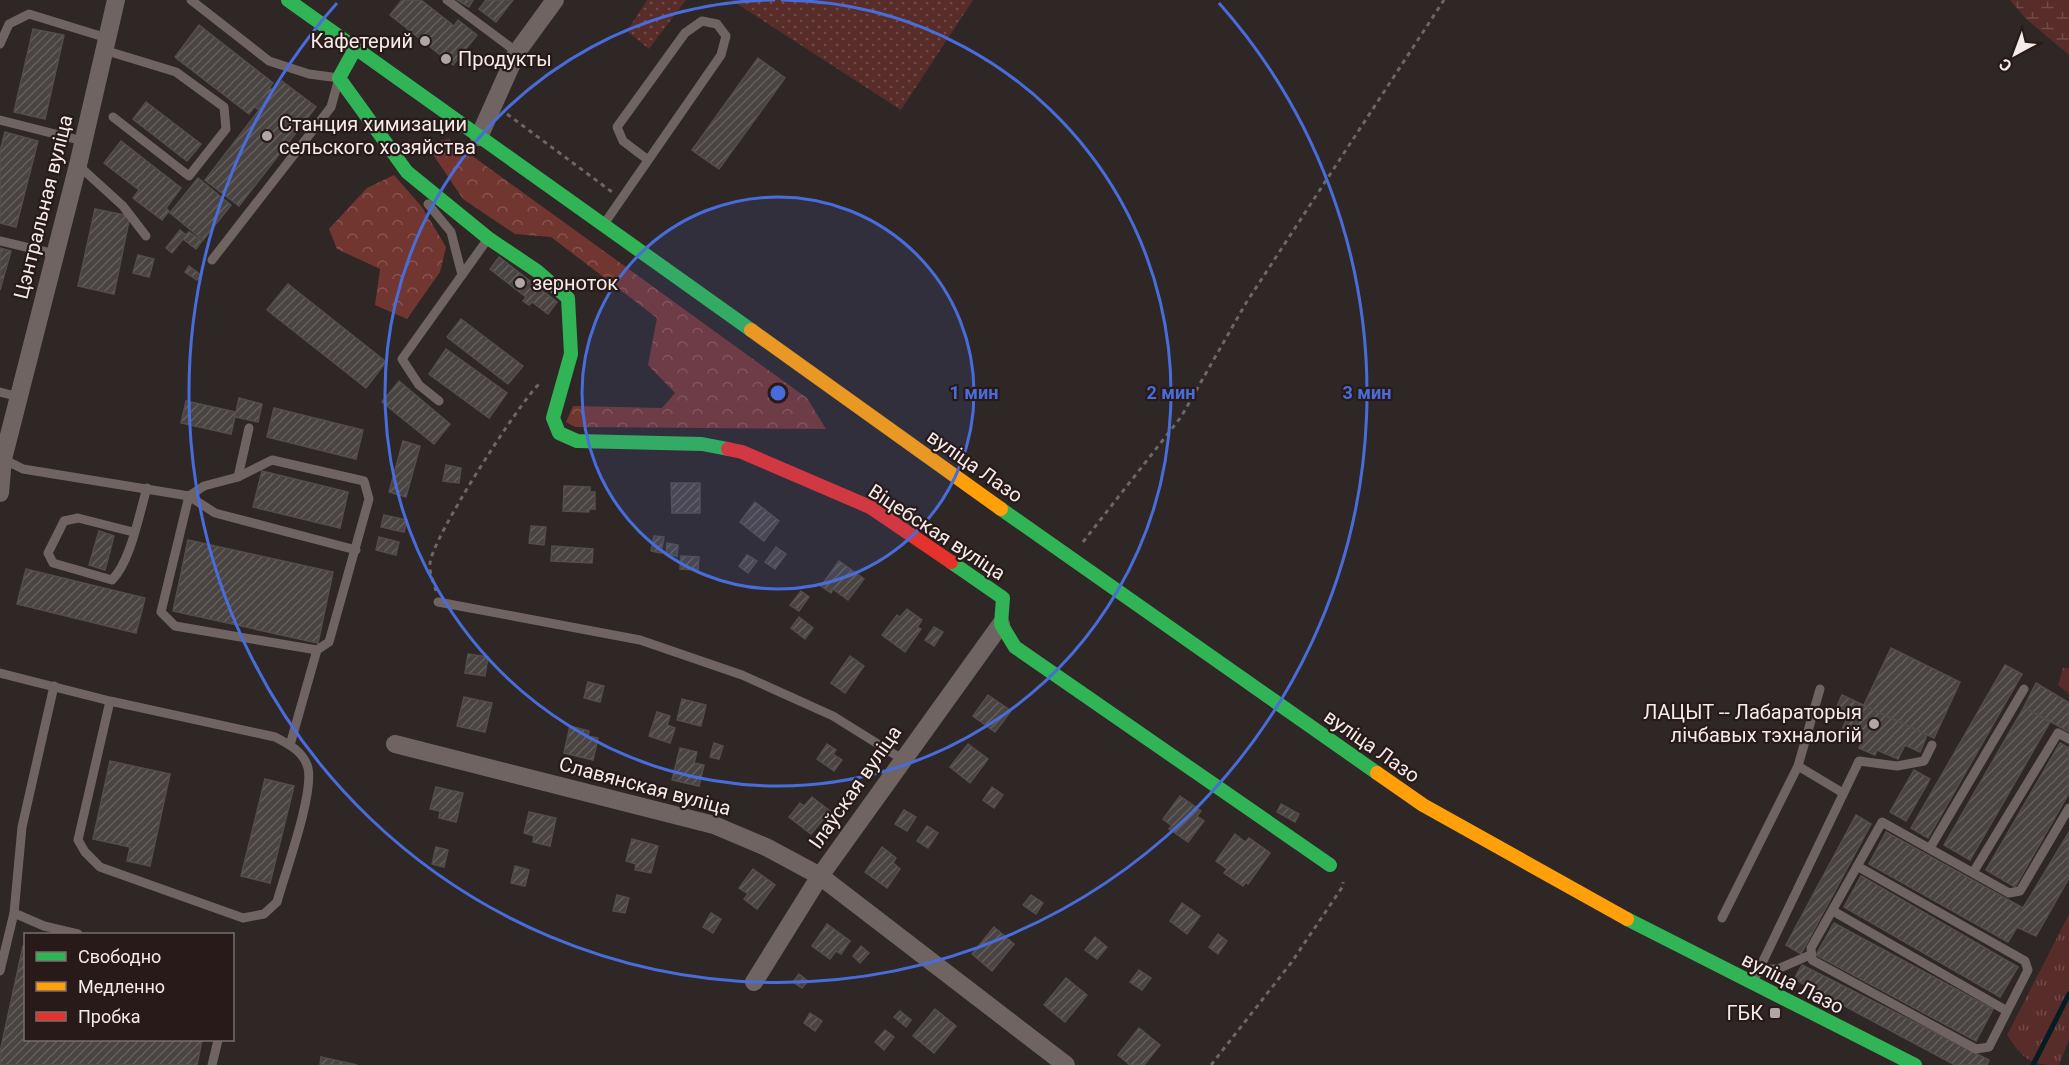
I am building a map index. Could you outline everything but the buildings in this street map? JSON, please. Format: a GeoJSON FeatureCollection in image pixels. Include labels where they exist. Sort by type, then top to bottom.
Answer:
{"type":"FeatureCollection","features":[{"type":"Feature","properties":{"kind":"main road","name":"вуліца Лазо"},"geometry":{"type":"LineString","coordinates":[[288,0],[844,398],[1423,805],[1484,841],[1752,984],[1915,1065]]}},
{"type":"Feature","properties":{"kind":"main road"},"geometry":{"type":"LineString","coordinates":[[339,78],[355,49]]}},
{"type":"Feature","properties":{"kind":"main road","name":"Віцебская вуліца"},"geometry":{"type":"LineString","coordinates":[[339,78],[406,172],[488,238],[537,271],[568,298],[571,354],[553,418],[559,433],[577,441],[702,444],[741,452],[859,502],[947,558],[1003,598],[1001,624]]}},
{"type":"Feature","properties":{"kind":"main road"},"geometry":{"type":"LineString","coordinates":[[1001,624],[1015,647],[1330,865]]}},
{"type":"Feature","properties":{"kind":"street","name":"Цэнтральная вуліца"},"geometry":{"type":"LineString","coordinates":[[0,493],[1,460],[78,165],[116,0]]}},
{"type":"Feature","properties":{"kind":"street"},"geometry":{"type":"LineString","coordinates":[[479,136],[517,52],[555,0]]}},
{"type":"Feature","properties":{"kind":"street","name":"Ілаўская вуліца"},"geometry":{"type":"LineString","coordinates":[[754,982],[820,876],[1001,624]]}},
{"type":"Feature","properties":{"kind":"street","name":"Славянская вуліца"},"geometry":{"type":"LineString","coordinates":[[395,744],[714,825],[766,847],[820,876],[1066,1065]]}},
{"type":"Feature","properties":{"kind":"lane"},"geometry":{"type":"LineString","coordinates":[[191,0],[269,61],[309,74],[339,78],[331,106],[212,260]]}},
{"type":"Feature","properties":{"kind":"lane"},"geometry":{"type":"LineString","coordinates":[[447,0],[517,52]]}},
{"type":"Feature","properties":{"kind":"lane"},"geometry":{"type":"LineString","coordinates":[[0,44],[9,24],[29,14],[176,72],[224,107],[226,129],[189,176],[113,117]]}},
{"type":"Feature","properties":{"kind":"lane"},"geometry":{"type":"LineString","coordinates":[[603,226],[722,55],[726,36],[717,24],[702,21],[685,33],[617,127],[623,141],[648,160]]}},
{"type":"Feature","properties":{"kind":"lane"},"geometry":{"type":"LineString","coordinates":[[0,120],[83,141]]}},
{"type":"Feature","properties":{"kind":"lane"},"geometry":{"type":"LineString","coordinates":[[78,165],[123,206],[146,236]]}},
{"type":"Feature","properties":{"kind":"lane"},"geometry":{"type":"LineString","coordinates":[[406,172],[416,189],[451,232],[462,275]]}},
{"type":"Feature","properties":{"kind":"lane"},"geometry":{"type":"LineString","coordinates":[[440,401],[419,385],[402,359],[488,238]]}},
{"type":"Feature","properties":{"kind":"lane"},"geometry":{"type":"LineString","coordinates":[[0,241],[55,254]]}},
{"type":"Feature","properties":{"kind":"lane"},"geometry":{"type":"LineString","coordinates":[[0,392],[19,397]]}},
{"type":"Feature","properties":{"kind":"lane"},"geometry":{"type":"LineString","coordinates":[[238,477],[249,428]]}},
{"type":"Feature","properties":{"kind":"lane"},"geometry":{"type":"LineString","coordinates":[[1,460],[23,469],[189,496],[214,513],[356,550]]}},
{"type":"Feature","properties":{"kind":"lane"},"geometry":{"type":"LineString","coordinates":[[290,745],[317,650],[329,642],[356,550],[369,499],[364,481],[272,460],[238,477],[204,486],[189,496],[161,612],[175,626],[317,650]]}},
{"type":"Feature","properties":{"kind":"lane"},"geometry":{"type":"LineString","coordinates":[[134,532],[78,518],[64,521],[48,553],[53,563],[112,580],[122,570],[134,532],[147,488]]}},
{"type":"Feature","properties":{"kind":"lane"},"geometry":{"type":"LineString","coordinates":[[438,602],[546,621],[640,640],[661,647],[742,675],[833,716],[902,759]]}},
{"type":"Feature","properties":{"kind":"lane"},"geometry":{"type":"LineString","coordinates":[[0,673],[110,701],[276,737],[297,749],[308,767],[308,790],[277,902],[264,914],[243,918],[100,867],[86,852],[78,840],[110,701]]}},
{"type":"Feature","properties":{"kind":"lane"},"geometry":{"type":"LineString","coordinates":[[0,971],[14,913],[22,827],[54,686]]}},
{"type":"Feature","properties":{"kind":"lane"},"geometry":{"type":"LineString","coordinates":[[1722,918],[1798,766],[1820,689]]}},
{"type":"Feature","properties":{"kind":"lane"},"geometry":{"type":"LineString","coordinates":[[1930,848],[2024,689]]}},
{"type":"Feature","properties":{"kind":"lane"},"geometry":{"type":"LineString","coordinates":[[1974,871],[2058,733],[2069,739]]}},
{"type":"Feature","properties":{"kind":"lane"},"geometry":{"type":"LineString","coordinates":[[1752,984],[1859,761],[1897,766],[1924,761],[1932,745]]}},
{"type":"Feature","properties":{"kind":"lane"},"geometry":{"type":"LineString","coordinates":[[1798,766],[1843,793]]}},
{"type":"Feature","properties":{"kind":"lane"},"geometry":{"type":"LineString","coordinates":[[1857,866],[2025,961],[2028,970],[1989,1047],[1976,1049],[1812,960],[1811,948],[1833,911],[1857,866],[1882,822],[2009,892],[2020,891],[2069,808]]}},
{"type":"Feature","properties":{"kind":"lane"},"geometry":{"type":"LineString","coordinates":[[1833,911],[2007,1011]]}},
{"type":"Feature","properties":{"kind":"lane"},"geometry":{"type":"LineString","coordinates":[[14,913],[44,926],[74,933]]}},
{"type":"Feature","properties":{"kind":"lane"},"geometry":{"type":"LineString","coordinates":[[1759,969],[1778,969],[1810,956]]}},
{"type":"Feature","properties":{"kind":"lane"},"geometry":{"type":"LineString","coordinates":[[212,1065],[218,1041]]}},
{"type":"Feature","properties":{"kind":"path"},"geometry":{"type":"LineString","coordinates":[[1070,558],[1181,417],[1246,303],[1444,0]]}},
{"type":"Feature","properties":{"kind":"path"},"geometry":{"type":"LineString","coordinates":[[494,105],[621,199]]}},
{"type":"Feature","properties":{"kind":"path"},"geometry":{"type":"LineString","coordinates":[[438,602],[429,563],[449,519],[488,455],[541,382]]}},
{"type":"Feature","properties":{"kind":"path"},"geometry":{"type":"LineString","coordinates":[[1211,1065],[1291,963],[1343,886],[1342,873],[1330,865]]}},
{"type":"Feature","properties":{"kind":"green space"},"geometry":{"type":"Polygon","coordinates":[[[647,0],[686,0],[649,49],[627,31],[647,0]]]}},
{"type":"Feature","properties":{"kind":"green space"},"geometry":{"type":"Polygon","coordinates":[[[731,0],[973,0],[901,110],[731,0]]]}},
{"type":"Feature","properties":{"kind":"green space"},"geometry":{"type":"Polygon","coordinates":[[[2010,0],[2069,0],[2069,55],[2026,19],[2010,0]]]}},
{"type":"Feature","properties":{"kind":"green space"},"geometry":{"type":"Polygon","coordinates":[[[449,139],[807,398],[826,429],[575,427],[566,422],[573,406],[662,408],[675,393],[648,365],[657,318],[551,237],[515,234],[463,199],[426,144],[449,139]]]}},
{"type":"Feature","properties":{"kind":"green space"},"geometry":{"type":"Polygon","coordinates":[[[394,175],[422,207],[446,247],[440,272],[407,319],[375,305],[380,269],[337,249],[329,229],[367,188],[394,175]]]}},
{"type":"Feature","properties":{"kind":"green space"},"geometry":{"type":"Polygon","coordinates":[[[2063,668],[2069,668],[2069,694],[2058,685],[2063,668]]]}},
{"type":"Feature","properties":{"kind":"green space"},"geometry":{"type":"Polygon","coordinates":[[[2069,914],[2069,1040],[2059,1065],[2041,1064],[2023,1055],[2007,1035],[2069,914]]]}},
{"type":"Feature","properties":{"kind":"waterway"},"geometry":{"type":"LineString","coordinates":[[2033,1065],[2069,994]]}},
{"type":"Feature","properties":{"kind":"traffic: fast"},"geometry":{"type":"LineString","coordinates":[[288,0],[751,330]]}},
{"type":"Feature","properties":{"kind":"traffic: fast"},"geometry":{"type":"LineString","coordinates":[[355,49],[339,78],[407,172],[488,238],[537,271],[568,298],[571,354],[553,418],[559,433],[577,441],[702,444],[728,449]]}},
{"type":"Feature","properties":{"kind":"traffic: fast"},"geometry":{"type":"LineString","coordinates":[[1001,509],[1377,773]]}},
{"type":"Feature","properties":{"kind":"traffic: fast"},"geometry":{"type":"LineString","coordinates":[[951,562],[1003,598],[1001,624],[1015,647],[1330,865]]}},
{"type":"Feature","properties":{"kind":"traffic: fast"},"geometry":{"type":"LineString","coordinates":[[1627,919],[1915,1065]]}},
{"type":"Feature","properties":{"kind":"traffic: slow"},"geometry":{"type":"LineString","coordinates":[[751,330],[1001,509]]}},
{"type":"Feature","properties":{"kind":"traffic: slow"},"geometry":{"type":"LineString","coordinates":[[1377,773],[1423,805],[1627,919]]}},
{"type":"Feature","properties":{"kind":"traffic: jam"},"geometry":{"type":"LineString","coordinates":[[728,449],[742,452],[870,507],[951,562]]}},
{"type":"Feature","properties":{"kind":"place","name":"Кафетерий"},"geometry":{"type":"Point","coordinates":[425,41]}},
{"type":"Feature","properties":{"kind":"place","name":"Продукты"},"geometry":{"type":"Point","coordinates":[446,59]}},
{"type":"Feature","properties":{"kind":"place","name":"Станция химизации сельского хозяйства"},"geometry":{"type":"Point","coordinates":[267,136]}},
{"type":"Feature","properties":{"kind":"place","name":"зерноток"},"geometry":{"type":"Point","coordinates":[520,283]}},
{"type":"Feature","properties":{"kind":"place","name":"ЛАЦЫТ -- Лабараторыя лічбавых тэхналогій"},"geometry":{"type":"Point","coordinates":[1874,724]}},
{"type":"Feature","properties":{"kind":"place","name":"ГБК"},"geometry":{"type":"Point","coordinates":[1775,1013]}}]}
